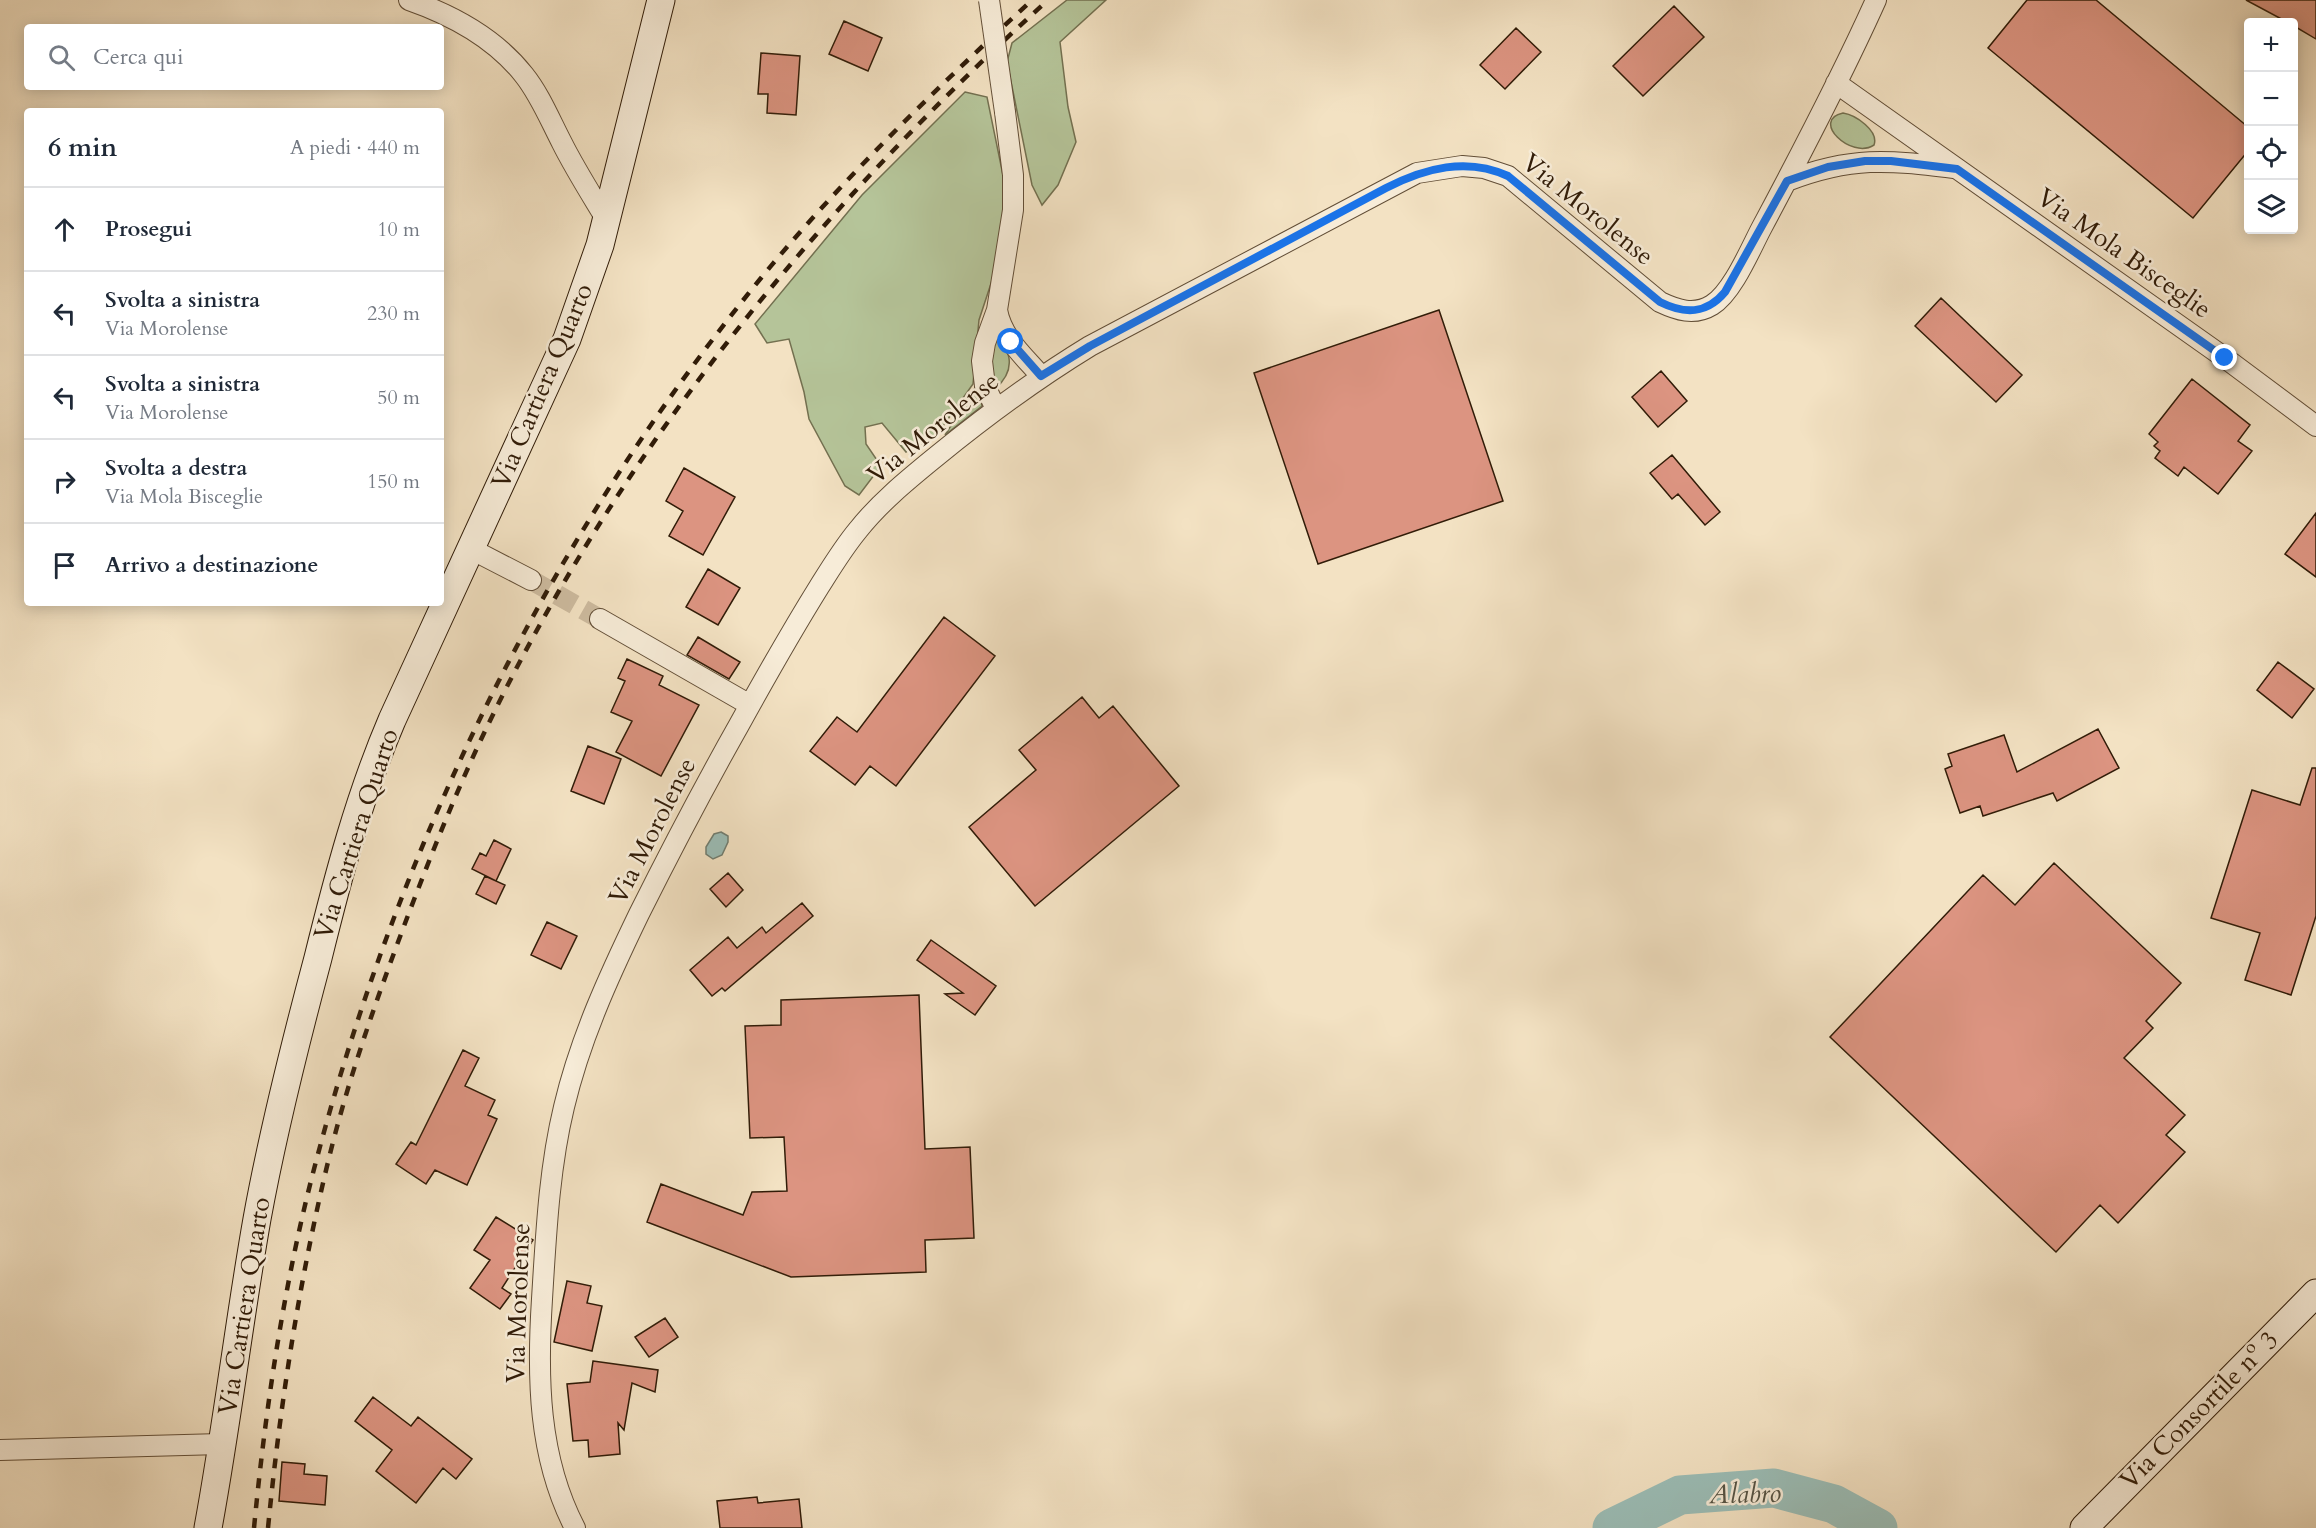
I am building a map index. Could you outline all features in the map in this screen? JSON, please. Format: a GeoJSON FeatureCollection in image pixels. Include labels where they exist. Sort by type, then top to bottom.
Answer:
{"type":"FeatureCollection","features":[{"type":"Feature","properties":{"kind":"street"},"geometry":{"type":"LineString","coordinates":[[409,0],[474,31],[493,44],[519,69],[543,106],[606,219]]}},
{"type":"Feature","properties":{"kind":"street","name":"Via Cartiera Quarto"},"geometry":{"type":"LineString","coordinates":[[208,1528],[252,1250],[274,1137],[353,827],[379,751],[567,339],[590,275],[606,219],[661,0]]}},
{"type":"Feature","properties":{"kind":"street"},"geometry":{"type":"LineString","coordinates":[[989,0],[1005,112],[1014,199],[1009,247],[997,310],[985,342],[982,369],[985,386],[996,409]]}},
{"type":"Feature","properties":{"kind":"street","name":"Via Morolense"},"geometry":{"type":"LineString","coordinates":[[575,1528],[559,1492],[547,1450],[540,1370],[546,1245],[561,1120],[579,1053],[614,967],[678,836],[802,614],[857,531],[896,489],[1041,376],[1090,346],[1417,173],[1451,167],[1484,168],[1508,176],[1660,302],[1679,310],[1696,311],[1711,306],[1725,292],[1787,181],[1876,0]]}},
{"type":"Feature","properties":{"kind":"street","name":"Via Mola Bisceglie"},"geometry":{"type":"LineString","coordinates":[[1836,83],[2225,358],[2316,426]]}},
{"type":"Feature","properties":{"kind":"street","name":"Via Mola Bisceglie"},"geometry":{"type":"LineString","coordinates":[[1787,181],[1828,167],[1865,161],[1891,161],[1957,169]]}},
{"type":"Feature","properties":{"kind":"street"},"geometry":{"type":"LineString","coordinates":[[997,310],[1006,336],[1041,376]]}},
{"type":"Feature","properties":{"kind":"street"},"geometry":{"type":"LineString","coordinates":[[471,549],[531,580]]}},
{"type":"Feature","properties":{"kind":"street"},"geometry":{"type":"LineString","coordinates":[[600,619],[750,705]]}},
{"type":"Feature","properties":{"kind":"street","name":"Via Consortile nº 3"},"geometry":{"type":"LineString","coordinates":[[2084,1528],[2316,1293]]}},
{"type":"Feature","properties":{"kind":"street"},"geometry":{"type":"LineString","coordinates":[[0,1450],[221,1444]]}},
{"type":"Feature","properties":{"kind":"green space"},"geometry":{"type":"Polygon","coordinates":[[[1067,0],[1106,0],[1060,42],[1068,107],[1076,142],[1058,185],[1042,205],[1032,185],[1007,62],[1012,43],[1067,0]]]}},
{"type":"Feature","properties":{"kind":"green space"},"geometry":{"type":"Polygon","coordinates":[[[965,92],[987,97],[1005,185],[1002,250],[979,320],[973,384],[936,436],[906,452],[882,423],[865,427],[866,444],[881,466],[859,495],[845,486],[809,419],[789,339],[767,343],[755,324],[862,195],[965,92]]]}},
{"type":"Feature","properties":{"kind":"green space"},"geometry":{"type":"Polygon","coordinates":[[[1843,113],[1854,117],[1870,129],[1875,140],[1874,145],[1865,148],[1855,147],[1837,137],[1832,130],[1831,123],[1834,117],[1843,113]]]}},
{"type":"Feature","properties":{"kind":"green space"},"geometry":{"type":"Polygon","coordinates":[[[993,327],[1009,358],[1007,374],[995,389],[990,380],[993,327]]]}},
{"type":"Feature","properties":{"kind":"green space"},"geometry":{"type":"Polygon","coordinates":[[[978,383],[982,406],[945,435],[978,383]]]}},
{"type":"Feature","properties":{"kind":"water"},"geometry":{"type":"Polygon","coordinates":[[[721,832],[728,836],[728,842],[722,855],[713,859],[706,854],[706,847],[714,834],[721,832]]]}},
{"type":"Feature","properties":{"kind":"building"},"geometry":{"type":"Polygon","coordinates":[[[2027,0],[2096,0],[2244,124],[2244,156],[2193,218],[1988,48],[2027,0]]]}},
{"type":"Feature","properties":{"kind":"building"},"geometry":{"type":"Polygon","coordinates":[[[2246,0],[2316,0],[2316,39],[2298,28],[2298,18],[2280,18],[2246,0]]]}},
{"type":"Feature","properties":{"kind":"building"},"geometry":{"type":"Polygon","coordinates":[[[1674,6],[1704,37],[1643,96],[1613,66],[1674,6]]]}},
{"type":"Feature","properties":{"kind":"building"},"geometry":{"type":"Polygon","coordinates":[[[844,21],[882,38],[868,71],[829,54],[844,21]]]}},
{"type":"Feature","properties":{"kind":"building"},"geometry":{"type":"Polygon","coordinates":[[[1516,28],[1541,52],[1505,89],[1480,65],[1516,28]]]}},
{"type":"Feature","properties":{"kind":"building"},"geometry":{"type":"Polygon","coordinates":[[[761,53],[800,56],[796,115],[767,113],[768,94],[758,94],[761,53]]]}},
{"type":"Feature","properties":{"kind":"building"},"geometry":{"type":"Polygon","coordinates":[[[1941,298],[2022,375],[1996,402],[1915,326],[1941,298]]]}},
{"type":"Feature","properties":{"kind":"building"},"geometry":{"type":"Polygon","coordinates":[[[1439,310],[1503,501],[1318,564],[1254,373],[1439,310]]]}},
{"type":"Feature","properties":{"kind":"building"},"geometry":{"type":"Polygon","coordinates":[[[1661,371],[1687,401],[1658,427],[1632,397],[1661,371]]]}},
{"type":"Feature","properties":{"kind":"building"},"geometry":{"type":"Polygon","coordinates":[[[2192,379],[2250,425],[2238,441],[2252,451],[2218,494],[2184,467],[2178,476],[2155,458],[2160,451],[2154,446],[2158,442],[2149,434],[2192,379]]]}},
{"type":"Feature","properties":{"kind":"building"},"geometry":{"type":"Polygon","coordinates":[[[1672,455],[1720,512],[1705,525],[1678,494],[1672,499],[1650,473],[1672,455]]]}},
{"type":"Feature","properties":{"kind":"building"},"geometry":{"type":"Polygon","coordinates":[[[684,468],[735,497],[703,555],[669,536],[683,511],[666,501],[684,468]]]}},
{"type":"Feature","properties":{"kind":"building"},"geometry":{"type":"Polygon","coordinates":[[[2316,513],[2316,577],[2285,554],[2316,513]]]}},
{"type":"Feature","properties":{"kind":"building"},"geometry":{"type":"Polygon","coordinates":[[[708,569],[740,588],[718,625],[686,607],[708,569]]]}},
{"type":"Feature","properties":{"kind":"building"},"geometry":{"type":"Polygon","coordinates":[[[944,617],[995,656],[896,786],[870,766],[855,785],[810,751],[837,717],[857,732],[944,617]]]}},
{"type":"Feature","properties":{"kind":"building"},"geometry":{"type":"Polygon","coordinates":[[[698,637],[740,662],[729,679],[687,655],[698,637]]]}},
{"type":"Feature","properties":{"kind":"building"},"geometry":{"type":"Polygon","coordinates":[[[627,659],[663,676],[659,685],[699,705],[661,776],[616,752],[632,721],[611,712],[625,681],[618,678],[627,659]]]}},
{"type":"Feature","properties":{"kind":"building"},"geometry":{"type":"Polygon","coordinates":[[[2278,662],[2314,689],[2292,718],[2257,690],[2278,662]]]}},
{"type":"Feature","properties":{"kind":"building"},"geometry":{"type":"Polygon","coordinates":[[[1082,697],[1099,718],[1113,706],[1179,786],[1035,906],[969,827],[1036,770],[1019,750],[1082,697]]]}},
{"type":"Feature","properties":{"kind":"building"},"geometry":{"type":"Polygon","coordinates":[[[2098,729],[2119,768],[2057,801],[2053,793],[1983,816],[1980,806],[1960,813],[1945,769],[1952,766],[1948,754],[2004,735],[2017,772],[2098,729]]]}},
{"type":"Feature","properties":{"kind":"building"},"geometry":{"type":"Polygon","coordinates":[[[588,746],[621,759],[604,804],[571,791],[588,746]]]}},
{"type":"Feature","properties":{"kind":"building"},"geometry":{"type":"Polygon","coordinates":[[[2312,768],[2316,768],[2316,916],[2291,995],[2245,980],[2260,933],[2211,918],[2252,790],[2300,805],[2312,768]]]}},
{"type":"Feature","properties":{"kind":"building"},"geometry":{"type":"Polygon","coordinates":[[[494,840],[511,849],[496,881],[472,869],[480,853],[486,856],[494,840]]]}},
{"type":"Feature","properties":{"kind":"building"},"geometry":{"type":"Polygon","coordinates":[[[2054,863],[2181,983],[2146,1021],[2153,1028],[2124,1058],[2185,1115],[2166,1135],[2185,1152],[2118,1223],[2100,1205],[2056,1252],[1830,1037],[1983,875],[2015,905],[2054,863]]]}},
{"type":"Feature","properties":{"kind":"building"},"geometry":{"type":"Polygon","coordinates":[[[728,873],[743,890],[726,907],[710,889],[728,873]]]}},
{"type":"Feature","properties":{"kind":"building"},"geometry":{"type":"Polygon","coordinates":[[[485,876],[505,885],[496,904],[476,894],[485,876]]]}},
{"type":"Feature","properties":{"kind":"building"},"geometry":{"type":"Polygon","coordinates":[[[802,903],[813,916],[725,991],[722,988],[712,996],[690,970],[728,937],[737,948],[762,927],[766,933],[802,903]]]}},
{"type":"Feature","properties":{"kind":"building"},"geometry":{"type":"Polygon","coordinates":[[[547,922],[577,936],[561,969],[531,955],[547,922]]]}},
{"type":"Feature","properties":{"kind":"building"},"geometry":{"type":"Polygon","coordinates":[[[931,940],[996,986],[975,1015],[945,994],[963,993],[917,960],[931,940]]]}},
{"type":"Feature","properties":{"kind":"building"},"geometry":{"type":"Polygon","coordinates":[[[919,995],[925,1149],[970,1147],[974,1238],[925,1240],[926,1272],[791,1277],[647,1222],[661,1184],[743,1215],[752,1192],[787,1191],[784,1137],[750,1138],[745,1026],[781,1025],[781,1000],[919,995]]]}},
{"type":"Feature","properties":{"kind":"building"},"geometry":{"type":"Polygon","coordinates":[[[463,1050],[479,1058],[465,1086],[495,1100],[488,1115],[497,1119],[467,1185],[435,1170],[426,1184],[396,1164],[411,1142],[416,1145],[463,1050]]]}},
{"type":"Feature","properties":{"kind":"building"},"geometry":{"type":"Polygon","coordinates":[[[496,1217],[533,1240],[502,1288],[511,1294],[500,1309],[470,1288],[490,1260],[474,1250],[496,1217]]]}},
{"type":"Feature","properties":{"kind":"building"},"geometry":{"type":"Polygon","coordinates":[[[567,1281],[591,1286],[587,1303],[602,1306],[592,1351],[554,1342],[567,1281]]]}},
{"type":"Feature","properties":{"kind":"building"},"geometry":{"type":"Polygon","coordinates":[[[665,1318],[678,1337],[649,1357],[635,1337],[665,1318]]]}},
{"type":"Feature","properties":{"kind":"building"},"geometry":{"type":"Polygon","coordinates":[[[593,1361],[658,1370],[655,1392],[632,1383],[624,1430],[618,1423],[620,1454],[589,1457],[588,1440],[573,1441],[567,1384],[590,1382],[593,1361]]]}},
{"type":"Feature","properties":{"kind":"building"},"geometry":{"type":"Polygon","coordinates":[[[373,1397],[411,1426],[418,1417],[472,1459],[456,1479],[443,1468],[416,1503],[376,1471],[392,1450],[355,1421],[373,1397]]]}},
{"type":"Feature","properties":{"kind":"building"},"geometry":{"type":"Polygon","coordinates":[[[282,1462],[305,1464],[304,1474],[327,1476],[325,1505],[279,1501],[282,1462]]]}},
{"type":"Feature","properties":{"kind":"building"},"geometry":{"type":"Polygon","coordinates":[[[757,1497],[758,1503],[799,1499],[802,1528],[720,1528],[717,1501],[757,1497]]]}},
{"type":"Feature","properties":{"kind":"waterway","name":"Alabro"},"geometry":{"type":"LineString","coordinates":[[1612,1528],[1680,1495],[1774,1488],[1834,1504],[1878,1528]]}},
{"type":"Feature","properties":{"kind":"tunnel"},"geometry":{"type":"LineString","coordinates":[[531,580],[600,619]]}},
{"type":"Feature","properties":{"kind":"railway"},"geometry":{"type":"LineString","coordinates":[[254,1528],[264,1434],[286,1293],[318,1154],[353,1035],[394,919],[440,804],[493,692],[551,584],[616,478],[685,376],[761,278],[792,241],[892,134],[1032,0]]}},
{"type":"Feature","properties":{"kind":"railway"},"geometry":{"type":"LineString","coordinates":[[268,1528],[278,1436],[299,1298],[318,1207],[345,1100],[385,978],[444,824],[485,731],[538,627],[597,527],[662,431],[730,338],[804,249],[882,163],[963,80],[1048,0]]}},
{"type":"Feature","properties":{"kind":"route"},"geometry":{"type":"LineString","coordinates":[[1011,342],[1041,376],[1090,346],[1386,188],[1417,173],[1462,166],[1484,168],[1508,176],[1528,190],[1660,302],[1679,310],[1696,311],[1711,306],[1725,292],[1787,181],[1840,164],[1877,161],[1957,169],[2225,358]]}}]}
